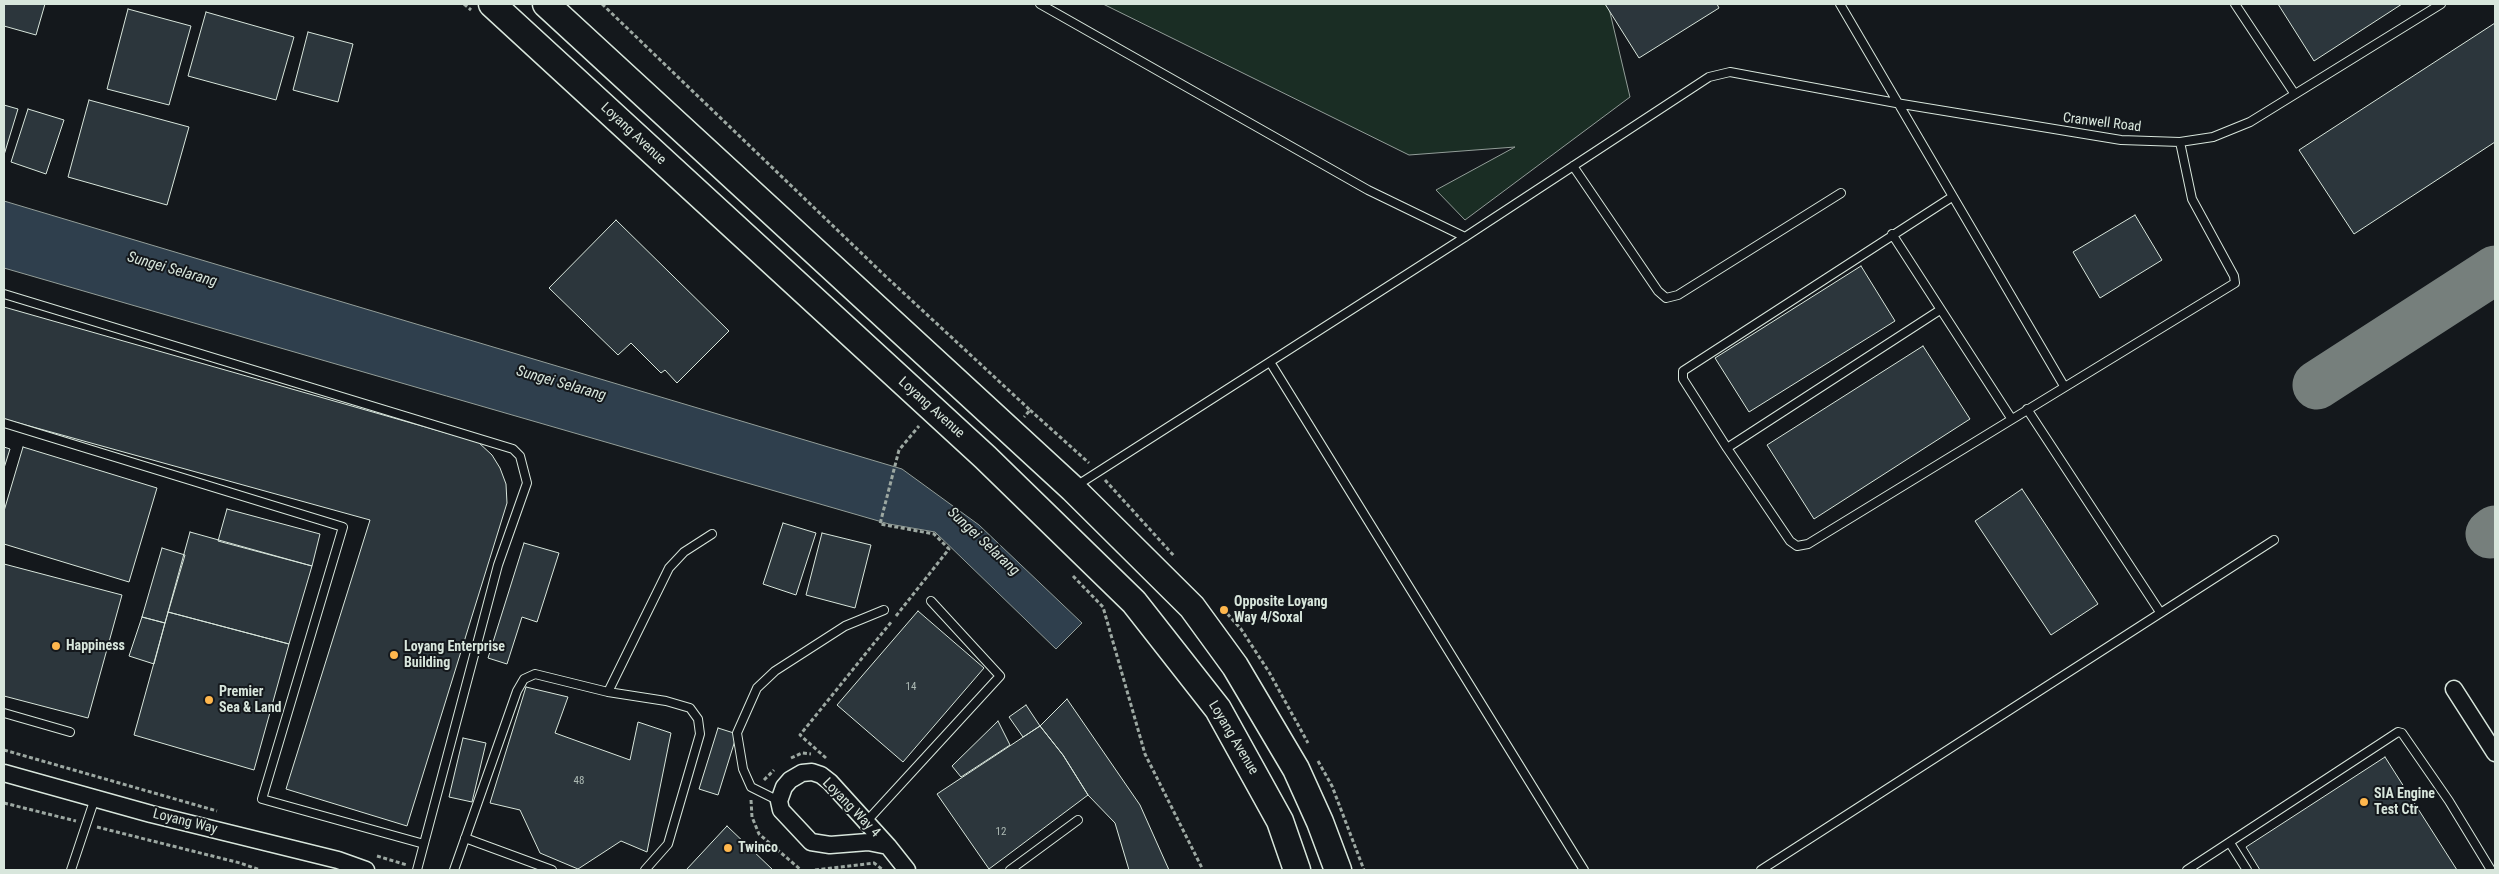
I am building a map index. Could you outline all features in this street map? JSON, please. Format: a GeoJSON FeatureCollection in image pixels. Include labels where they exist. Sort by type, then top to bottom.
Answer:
{"type":"FeatureCollection","features":[{"type":"Feature","properties":{"kind":"main road","name":"Loyang Avenue"},"geometry":{"type":"LineString","coordinates":[[492,4],[985,457],[1134,602],[1218,709],[1280,820],[1297,870]]}},
{"type":"Feature","properties":{"kind":"main road"},"geometry":{"type":"LineString","coordinates":[[546,4],[1073,489],[1192,607],[1235,666],[1296,769],[1320,822],[1338,870]]}},
{"type":"Feature","properties":{"kind":"street"},"geometry":{"type":"LineString","coordinates":[[2454,689],[2495,753]]}},
{"type":"Feature","properties":{"kind":"street","name":"Loyang Way"},"geometry":{"type":"LineString","coordinates":[[4,773],[338,860],[366,870]]}},
{"type":"Feature","properties":{"kind":"street","name":"Loyang Way 4"},"geometry":{"type":"LineString","coordinates":[[888,846],[868,842],[818,845],[811,842],[786,816],[779,801],[784,787],[790,780],[802,774],[816,773],[830,782],[888,846],[907,870]]}},
{"type":"Feature","properties":{"kind":"lane"},"geometry":{"type":"LineString","coordinates":[[1040,4],[1368,190],[1466,237]]}},
{"type":"Feature","properties":{"kind":"lane"},"geometry":{"type":"LineString","coordinates":[[1840,4],[1896,103],[2064,386]]}},
{"type":"Feature","properties":{"kind":"lane"},"geometry":{"type":"LineString","coordinates":[[2235,4],[2294,93]]}},
{"type":"Feature","properties":{"kind":"lane","name":"Cranwell Road"},"geometry":{"type":"LineString","coordinates":[[1073,489],[1466,237],[1709,77],[1730,72],[1896,103],[2121,140],[2180,142],[2213,138],[2250,122],[2294,93],[2441,4]]}},
{"type":"Feature","properties":{"kind":"lane"},"geometry":{"type":"LineString","coordinates":[[1952,197],[1892,234],[1683,371],[1683,379],[1727,448],[1790,541],[1797,546],[1803,546],[2234,283],[2234,276],[2192,199],[2180,142]]}},
{"type":"Feature","properties":{"kind":"lane"},"geometry":{"type":"LineString","coordinates":[[1573,166],[1658,291],[1666,298],[1678,295],[1841,192]]}},
{"type":"Feature","properties":{"kind":"lane"},"geometry":{"type":"LineString","coordinates":[[1892,234],[2011,418]]}},
{"type":"Feature","properties":{"kind":"lane"},"geometry":{"type":"LineString","coordinates":[[4,294],[513,449],[520,456],[527,483],[498,566],[417,869]]}},
{"type":"Feature","properties":{"kind":"lane"},"geometry":{"type":"LineString","coordinates":[[1727,448],[1940,310]]}},
{"type":"Feature","properties":{"kind":"lane"},"geometry":{"type":"LineString","coordinates":[[1270,362],[1380,543],[1584,870]]}},
{"type":"Feature","properties":{"kind":"lane"},"geometry":{"type":"LineString","coordinates":[[2027,409],[2160,612]]}},
{"type":"Feature","properties":{"kind":"lane"},"geometry":{"type":"LineString","coordinates":[[4,423],[342,527],[262,799],[424,844]]}},
{"type":"Feature","properties":{"kind":"lane"},"geometry":{"type":"LineString","coordinates":[[608,692],[668,568],[684,552],[712,534]]}},
{"type":"Feature","properties":{"kind":"lane"},"geometry":{"type":"LineString","coordinates":[[1761,870],[2274,540]]}},
{"type":"Feature","properties":{"kind":"lane"},"geometry":{"type":"LineString","coordinates":[[866,822],[1000,676],[931,601]]}},
{"type":"Feature","properties":{"kind":"lane"},"geometry":{"type":"LineString","coordinates":[[779,801],[751,787],[743,769],[737,733],[757,688],[775,671],[845,626],[884,610]]}},
{"type":"Feature","properties":{"kind":"lane"},"geometry":{"type":"LineString","coordinates":[[454,870],[517,691],[524,679],[535,674],[608,692],[666,701],[690,708],[698,719],[700,734],[668,844],[645,870]]}},
{"type":"Feature","properties":{"kind":"lane"},"geometry":{"type":"LineString","coordinates":[[4,713],[70,732]]}},
{"type":"Feature","properties":{"kind":"lane"},"geometry":{"type":"LineString","coordinates":[[2187,870],[2398,732],[2402,733],[2449,801],[2491,870]]}},
{"type":"Feature","properties":{"kind":"lane"},"geometry":{"type":"LineString","coordinates":[[71,870],[95,798]]}},
{"type":"Feature","properties":{"kind":"lane"},"geometry":{"type":"LineString","coordinates":[[1010,870],[1078,820]]}},
{"type":"Feature","properties":{"kind":"lane"},"geometry":{"type":"LineString","coordinates":[[465,838],[552,870]]}},
{"type":"Feature","properties":{"kind":"lane"},"geometry":{"type":"LineString","coordinates":[[2230,843],[2247,870]]}},
{"type":"Feature","properties":{"kind":"path"},"geometry":{"type":"LineString","coordinates":[[816,773],[828,759],[800,736],[949,549],[934,534],[880,524],[896,460]]}},
{"type":"Feature","properties":{"kind":"path"},"geometry":{"type":"LineString","coordinates":[[4,750],[218,811]]}},
{"type":"Feature","properties":{"kind":"path"},"geometry":{"type":"LineString","coordinates":[[4,803],[240,863],[260,870]]}},
{"type":"Feature","properties":{"kind":"path"},"geometry":{"type":"LineString","coordinates":[[370,854],[417,869]]}},
{"type":"Feature","properties":{"kind":"path"},"geometry":{"type":"LineString","coordinates":[[816,870],[874,863],[883,870]]}},
{"type":"Feature","properties":{"kind":"green space"},"geometry":{"type":"Polygon","coordinates":[[[1103,4],[1608,4],[1630,97],[1465,220],[1436,190],[1515,147],[1409,155],[1103,4]]]}},
{"type":"Feature","properties":{"kind":"water","name":"Sungei Selarang"},"geometry":{"type":"Polygon","coordinates":[[[4,201],[902,469],[979,525],[1082,623],[1056,649],[935,532],[889,524],[4,268],[4,201]]]}},
{"type":"Feature","properties":{"kind":"building"},"geometry":{"type":"Polygon","coordinates":[[[4,4],[45,4],[36,35],[4,26],[4,4]]]}},
{"type":"Feature","properties":{"kind":"building"},"geometry":{"type":"Polygon","coordinates":[[[1605,4],[1717,4],[1719,8],[1639,58],[1605,4]]]}},
{"type":"Feature","properties":{"kind":"building"},"geometry":{"type":"Polygon","coordinates":[[[2278,4],[2402,4],[2314,61],[2278,4]]]}},
{"type":"Feature","properties":{"kind":"building"},"geometry":{"type":"Polygon","coordinates":[[[128,9],[191,26],[169,105],[107,89],[128,9]]]}},
{"type":"Feature","properties":{"kind":"building"},"geometry":{"type":"Polygon","coordinates":[[[206,12],[294,37],[276,100],[188,76],[206,12]]]}},
{"type":"Feature","properties":{"kind":"building"},"geometry":{"type":"Polygon","coordinates":[[[2495,23],[2495,142],[2354,234],[2299,150],[2495,23]]]}},
{"type":"Feature","properties":{"kind":"building"},"geometry":{"type":"Polygon","coordinates":[[[308,32],[353,44],[338,102],[293,90],[308,32]]]}},
{"type":"Feature","properties":{"kind":"building"},"geometry":{"type":"Polygon","coordinates":[[[89,100],[189,127],[167,205],[68,177],[89,100]]]}},
{"type":"Feature","properties":{"kind":"building"},"geometry":{"type":"Polygon","coordinates":[[[4,105],[18,109],[4,155],[4,105]]]}},
{"type":"Feature","properties":{"kind":"building"},"geometry":{"type":"Polygon","coordinates":[[[28,109],[64,120],[46,174],[11,162],[28,109]]]}},
{"type":"Feature","properties":{"kind":"building"},"geometry":{"type":"Polygon","coordinates":[[[2135,215],[2162,260],[2100,298],[2073,252],[2135,215]]]}},
{"type":"Feature","properties":{"kind":"building"},"geometry":{"type":"Polygon","coordinates":[[[616,220],[729,331],[677,383],[665,370],[661,373],[631,343],[618,355],[549,288],[616,220]]]}},
{"type":"Feature","properties":{"kind":"building"},"geometry":{"type":"Polygon","coordinates":[[[1861,266],[1895,321],[1749,412],[1715,358],[1861,266]]]}},
{"type":"Feature","properties":{"kind":"building","name":"Loyang Enterprise Building"},"geometry":{"type":"Polygon","coordinates":[[[4,307],[478,442],[492,455],[500,468],[506,484],[507,503],[407,826],[286,789],[370,520],[4,419],[4,307]]]}},
{"type":"Feature","properties":{"kind":"building"},"geometry":{"type":"Polygon","coordinates":[[[1923,346],[1970,419],[1814,519],[1767,445],[1923,346]]]}},
{"type":"Feature","properties":{"kind":"building"},"geometry":{"type":"Polygon","coordinates":[[[4,447],[10,449],[4,468],[4,447]]]}},
{"type":"Feature","properties":{"kind":"building"},"geometry":{"type":"Polygon","coordinates":[[[23,447],[157,488],[129,582],[4,544],[4,511],[23,447]]]}},
{"type":"Feature","properties":{"kind":"building"},"geometry":{"type":"Polygon","coordinates":[[[2022,489],[2098,604],[2051,635],[1975,521],[2022,489]]]}},
{"type":"Feature","properties":{"kind":"building"},"geometry":{"type":"Polygon","coordinates":[[[227,509],[320,534],[312,566],[218,541],[227,509]]]}},
{"type":"Feature","properties":{"kind":"building"},"geometry":{"type":"Polygon","coordinates":[[[783,523],[816,533],[796,595],[763,584],[783,523]]]}},
{"type":"Feature","properties":{"kind":"building"},"geometry":{"type":"Polygon","coordinates":[[[190,532],[312,566],[289,644],[168,612],[190,532]]]}},
{"type":"Feature","properties":{"kind":"building"},"geometry":{"type":"Polygon","coordinates":[[[822,533],[871,545],[855,608],[806,595],[822,533]]]}},
{"type":"Feature","properties":{"kind":"building"},"geometry":{"type":"Polygon","coordinates":[[[524,543],[559,553],[537,622],[522,617],[507,664],[488,658],[524,543]]]}},
{"type":"Feature","properties":{"kind":"building"},"geometry":{"type":"Polygon","coordinates":[[[162,548],[185,555],[165,623],[142,617],[162,548]]]}},
{"type":"Feature","properties":{"kind":"building","name":"Happiness"},"geometry":{"type":"Polygon","coordinates":[[[4,564],[122,595],[88,718],[4,696],[4,564]]]}},
{"type":"Feature","properties":{"kind":"building"},"geometry":{"type":"Polygon","coordinates":[[[918,611],[984,668],[903,762],[837,705],[918,611]]]}},
{"type":"Feature","properties":{"kind":"building","name":"Premier Sea & Land"},"geometry":{"type":"Polygon","coordinates":[[[168,612],[289,644],[254,770],[134,735],[168,612]]]}},
{"type":"Feature","properties":{"kind":"building"},"geometry":{"type":"Polygon","coordinates":[[[142,617],[165,623],[154,664],[129,656],[142,617]]]}},
{"type":"Feature","properties":{"kind":"building"},"geometry":{"type":"Polygon","coordinates":[[[526,687],[568,697],[555,733],[630,760],[638,722],[671,733],[647,852],[621,841],[578,869],[540,853],[520,810],[490,803],[526,687]]]}},
{"type":"Feature","properties":{"kind":"building"},"geometry":{"type":"Polygon","coordinates":[[[1067,699],[1140,805],[1169,870],[1129,870],[1115,823],[1088,795],[1063,755],[1040,726],[1067,699]]]}},
{"type":"Feature","properties":{"kind":"building"},"geometry":{"type":"Polygon","coordinates":[[[1026,705],[1040,726],[1023,737],[1009,717],[1026,705]]]}},
{"type":"Feature","properties":{"kind":"building"},"geometry":{"type":"Polygon","coordinates":[[[998,721],[1010,745],[961,777],[952,766],[998,721]]]}},
{"type":"Feature","properties":{"kind":"building"},"geometry":{"type":"Polygon","coordinates":[[[1040,726],[1063,755],[1088,795],[989,869],[937,794],[1040,726]]]}},
{"type":"Feature","properties":{"kind":"building"},"geometry":{"type":"Polygon","coordinates":[[[718,728],[737,734],[718,795],[699,789],[718,728]]]}},
{"type":"Feature","properties":{"kind":"building"},"geometry":{"type":"Polygon","coordinates":[[[463,738],[486,743],[472,802],[449,797],[463,738]]]}},
{"type":"Feature","properties":{"kind":"building","name":"SIA Engine Test Ctr"},"geometry":{"type":"Polygon","coordinates":[[[2385,757],[2457,870],[2260,870],[2246,847],[2385,757]]]}},
{"type":"Feature","properties":{"kind":"building","name":"Twinco"},"geometry":{"type":"Polygon","coordinates":[[[727,826],[773,870],[686,870],[727,826]]]}},
{"type":"Feature","properties":{"kind":"taxiway"},"geometry":{"type":"LineString","coordinates":[[2317,385],[2495,270]]}},
{"type":"Feature","properties":{"kind":"taxiway"},"geometry":{"type":"LineString","coordinates":[[2490,534],[2495,530]]}},
{"type":"Feature","properties":{"kind":"place","name":"Opposite Loyang Way 4/Soxal"},"geometry":{"type":"Point","coordinates":[1224,610]}},
{"type":"Feature","properties":{"kind":"place","name":"Happiness"},"geometry":{"type":"Point","coordinates":[56,646]}},
{"type":"Feature","properties":{"kind":"place","name":"Loyang Enterprise Building"},"geometry":{"type":"Point","coordinates":[394,655]}},
{"type":"Feature","properties":{"kind":"place","name":"Premier Sea & Land"},"geometry":{"type":"Point","coordinates":[209,700]}},
{"type":"Feature","properties":{"kind":"place","name":"SIA Engine Test Ctr"},"geometry":{"type":"Point","coordinates":[2364,802]}},
{"type":"Feature","properties":{"kind":"place","name":"Twinco"},"geometry":{"type":"Point","coordinates":[728,848]}}]}
